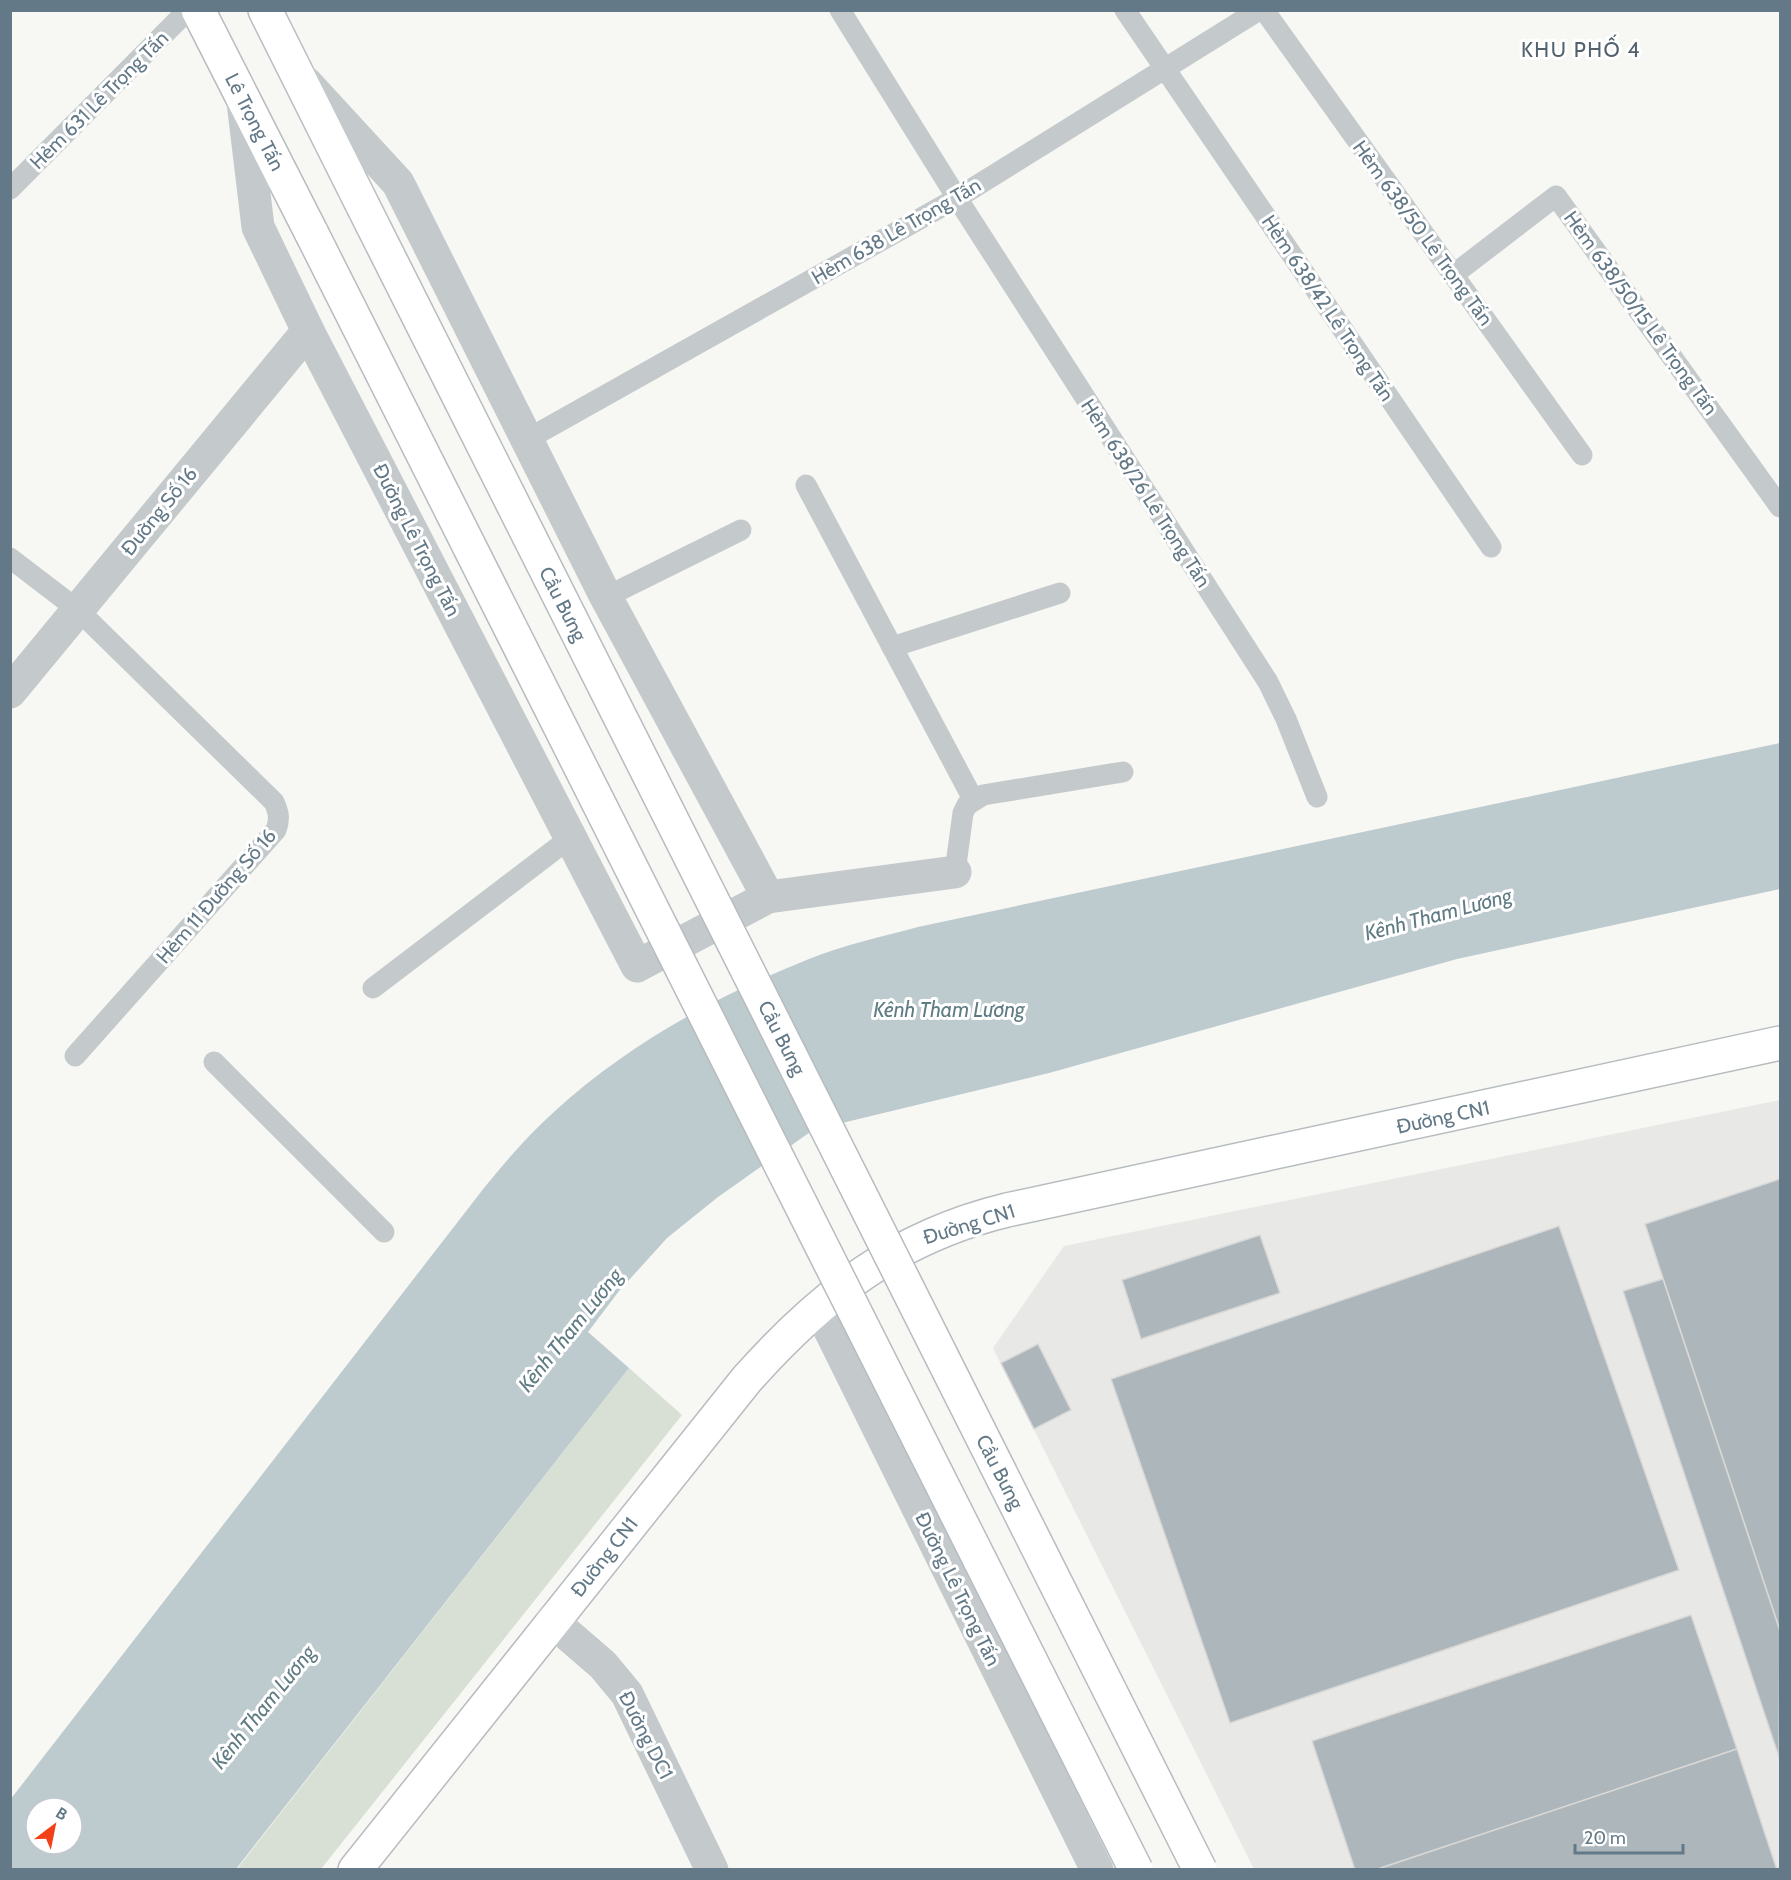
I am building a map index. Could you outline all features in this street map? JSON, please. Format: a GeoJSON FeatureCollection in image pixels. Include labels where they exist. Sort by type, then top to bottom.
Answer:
{"type":"FeatureCollection","features":[{"type":"Feature","properties":{"kind":"main road","name":"Lê Trọng Tấn"},"geometry":{"type":"LineString","coordinates":[[198,10],[1136,1869]]}},
{"type":"Feature","properties":{"kind":"main road"},"geometry":{"type":"LineString","coordinates":[[265,10],[297,73]]}},
{"type":"Feature","properties":{"kind":"main road","name":"Cầu Bưng"},"geometry":{"type":"LineString","coordinates":[[297,73],[1200,1869]]}},
{"type":"Feature","properties":{"kind":"main road","name":"Đường CN1"},"geometry":{"type":"LineString","coordinates":[[355,1869],[733,1395],[766,1358],[819,1308],[870,1268],[895,1252],[923,1237],[983,1216],[1780,1042]]}},
{"type":"Feature","properties":{"kind":"street"},"geometry":{"type":"LineString","coordinates":[[297,73],[398,183],[606,597],[768,897],[955,872]]}},
{"type":"Feature","properties":{"kind":"street","name":"Đường Lê Trọng Tấn"},"geometry":{"type":"LineString","coordinates":[[243,100],[258,227],[308,331],[637,966],[768,897]]}},
{"type":"Feature","properties":{"kind":"street","name":"Đường Số 16"},"geometry":{"type":"LineString","coordinates":[[10,692],[308,331]]}},
{"type":"Feature","properties":{"kind":"street","name":"Đường Lê Trọng Tấn"},"geometry":{"type":"LineString","coordinates":[[819,1308],[1097,1869]]}},
{"type":"Feature","properties":{"kind":"street","name":"Đường DC1"},"geometry":{"type":"LineString","coordinates":[[552,1622],[603,1665],[627,1694],[712,1869]]}},
{"type":"Feature","properties":{"kind":"lane","name":"Hẻm 631 Lê Trọng Tấn"},"geometry":{"type":"LineString","coordinates":[[10,189],[188,10]]}},
{"type":"Feature","properties":{"kind":"lane","name":"Hẻm 638/26 Lê Trọng Tấn"},"geometry":{"type":"LineString","coordinates":[[840,10],[957,198],[1268,682],[1286,719],[1317,796]]}},
{"type":"Feature","properties":{"kind":"lane","name":"Hẻm 638/42 Lê Trọng Tấn"},"geometry":{"type":"LineString","coordinates":[[1125,10],[1491,547]]}},
{"type":"Feature","properties":{"kind":"lane","name":"Hẻm 638 Lê Trọng Tấn"},"geometry":{"type":"LineString","coordinates":[[526,440],[957,198],[1259,10]]}},
{"type":"Feature","properties":{"kind":"lane","name":"Hẻm 638/50 Lê Trọng Tấn"},"geometry":{"type":"LineString","coordinates":[[1264,10],[1582,455]]}},
{"type":"Feature","properties":{"kind":"lane","name":"Hẻm 638/50/15 Lê Trọng Tấn"},"geometry":{"type":"LineString","coordinates":[[1453,275],[1556,196],[1780,507]]}},
{"type":"Feature","properties":{"kind":"lane"},"geometry":{"type":"LineString","coordinates":[[806,485],[973,799]]}},
{"type":"Feature","properties":{"kind":"lane"},"geometry":{"type":"LineString","coordinates":[[606,597],[741,530]]}},
{"type":"Feature","properties":{"kind":"lane"},"geometry":{"type":"LineString","coordinates":[[10,558],[78,610]]}},
{"type":"Feature","properties":{"kind":"lane"},"geometry":{"type":"LineString","coordinates":[[892,646],[1060,593]]}},
{"type":"Feature","properties":{"kind":"lane","name":"Hẻm 11 Đường Số 16"},"geometry":{"type":"LineString","coordinates":[[75,1056],[276,830],[279,821],[274,802],[78,610]]}},
{"type":"Feature","properties":{"kind":"lane"},"geometry":{"type":"LineString","coordinates":[[955,872],[963,813],[973,799],[983,795],[1123,772]]}},
{"type":"Feature","properties":{"kind":"lane"},"geometry":{"type":"LineString","coordinates":[[373,988],[570,838]]}},
{"type":"Feature","properties":{"kind":"lane"},"geometry":{"type":"LineString","coordinates":[[214,1062],[384,1232]]}},
{"type":"Feature","properties":{"kind":"shaded area"},"geometry":{"type":"Polygon","coordinates":[[[1780,1100],[1780,1869],[1254,1869],[993,1348],[1064,1246],[1780,1100]]]}},
{"type":"Feature","properties":{"kind":"shaded area"},"geometry":{"type":"Polygon","coordinates":[[[629,1368],[682,1415],[321,1869],[237,1869],[629,1368]]]}},
{"type":"Feature","properties":{"kind":"water","name":"Kênh Tham Lương"},"geometry":{"type":"Polygon","coordinates":[[[1780,743],[1780,889],[1457,959],[1049,1073],[813,1130],[718,1197],[667,1238],[619,1291],[588,1332],[629,1368],[236,1869],[11,1869],[10,1800],[484,1188],[527,1138],[555,1111],[612,1064],[675,1024],[775,973],[822,954],[918,927],[1780,743]]]}},
{"type":"Feature","properties":{"kind":"building"},"geometry":{"type":"Polygon","coordinates":[[[1780,1179],[1780,1631],[1645,1224],[1780,1179]]]}},
{"type":"Feature","properties":{"kind":"building"},"geometry":{"type":"Polygon","coordinates":[[[1559,1226],[1679,1570],[1230,1723],[1111,1379],[1559,1226]]]}},
{"type":"Feature","properties":{"kind":"building"},"geometry":{"type":"Polygon","coordinates":[[[1260,1235],[1280,1293],[1141,1339],[1122,1280],[1260,1235]]]}},
{"type":"Feature","properties":{"kind":"building"},"geometry":{"type":"Polygon","coordinates":[[[1663,1279],[1780,1631],[1779,1757],[1623,1291],[1663,1279]]]}},
{"type":"Feature","properties":{"kind":"building"},"geometry":{"type":"Polygon","coordinates":[[[1038,1344],[1071,1410],[1034,1429],[1001,1363],[1038,1344]]]}},
{"type":"Feature","properties":{"kind":"building"},"geometry":{"type":"Polygon","coordinates":[[[1691,1615],[1737,1749],[1375,1870],[1355,1870],[1312,1741],[1691,1615]]]}},
{"type":"Feature","properties":{"kind":"building"},"geometry":{"type":"Polygon","coordinates":[[[1737,1749],[1777,1870],[1375,1870],[1737,1749]]]}},
{"type":"Feature","properties":{"kind":"district","name":"KHU PHỐ 4"},"geometry":{"type":"Point","coordinates":[1581,49]}}]}
